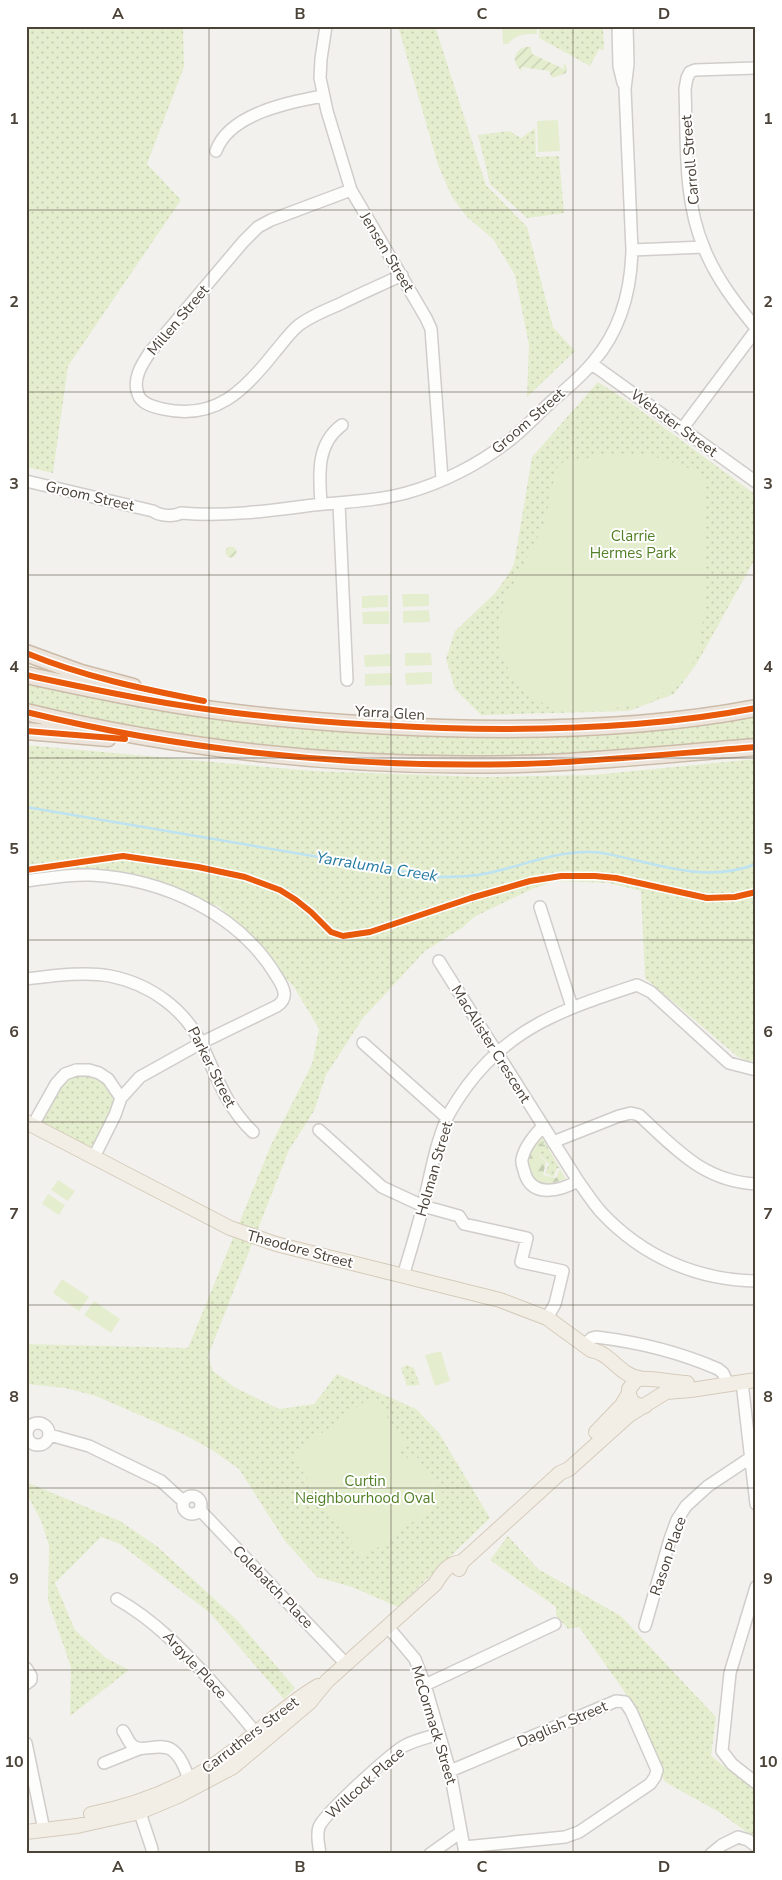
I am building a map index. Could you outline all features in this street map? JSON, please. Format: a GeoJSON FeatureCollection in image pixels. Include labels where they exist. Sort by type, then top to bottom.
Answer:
{"type":"FeatureCollection","features":[{"type":"Feature","properties":{"kind":"highway"},"geometry":{"type":"LineString","coordinates":[[26,653],[81,673],[114,682],[214,703],[316,716],[485,729]]}},
{"type":"Feature","properties":{"kind":"highway","name":"Yarra Glen"},"geometry":{"type":"LineString","coordinates":[[26,675],[69,686],[154,701],[247,714],[383,726],[485,729],[544,728],[707,716],[756,708]]}},
{"type":"Feature","properties":{"kind":"highway"},"geometry":{"type":"LineString","coordinates":[[26,712],[121,732],[200,745]]}},
{"type":"Feature","properties":{"kind":"highway"},"geometry":{"type":"LineString","coordinates":[[26,731],[200,745],[326,758],[407,763],[475,764],[586,761],[756,747]]}},
{"type":"Feature","properties":{"kind":"main road","name":"Theodore Street"},"geometry":{"type":"LineString","coordinates":[[30,1124],[243,1233],[276,1244],[500,1300],[547,1318],[588,1347],[606,1356],[627,1375],[667,1382],[737,1383]]}},
{"type":"Feature","properties":{"kind":"main road","name":"Theodore Street"},"geometry":{"type":"LineString","coordinates":[[588,1347],[597,1361],[622,1380],[629,1392]]}},
{"type":"Feature","properties":{"kind":"main road"},"geometry":{"type":"LineString","coordinates":[[649,1403],[656,1393],[656,1387],[652,1381],[643,1378],[632,1383],[629,1392],[634,1402],[639,1405],[649,1403],[668,1392],[737,1383]]}},
{"type":"Feature","properties":{"kind":"main road","name":"Carruthers Street"},"geometry":{"type":"LineString","coordinates":[[560,1473],[560,1465],[612,1416],[626,1400],[629,1392]]}},
{"type":"Feature","properties":{"kind":"main road","name":"Carruthers Street"},"geometry":{"type":"LineString","coordinates":[[26,1824],[77,1826],[138,1807],[233,1767],[259,1738],[309,1703],[346,1664],[435,1584],[447,1568],[454,1563],[462,1562],[560,1473],[569,1469],[629,1415],[649,1403]]}},
{"type":"Feature","properties":{"kind":"main road","name":"Carruthers Street"},"geometry":{"type":"LineString","coordinates":[[26,1832],[44,1826]]}},
{"type":"Feature","properties":{"kind":"street","name":"Jensen Street"},"geometry":{"type":"LineString","coordinates":[[326,26],[320,78],[323,96],[351,190],[402,275],[431,329],[442,479]]}},
{"type":"Feature","properties":{"kind":"street","name":"Groom Street"},"geometry":{"type":"LineString","coordinates":[[618,26],[619,66],[625,89]]}},
{"type":"Feature","properties":{"kind":"street","name":"Groom Street"},"geometry":{"type":"LineString","coordinates":[[26,481],[153,511],[157,514],[231,514],[321,504],[339,504],[407,493],[442,479],[488,456],[512,439],[592,364],[604,348],[616,326],[631,274],[632,250],[625,89],[628,64],[627,26]]}},
{"type":"Feature","properties":{"kind":"street","name":"Carroll Street"},"geometry":{"type":"LineString","coordinates":[[756,68],[695,70],[690,72],[685,89],[688,173],[691,197],[704,247],[725,287],[756,329]]}},
{"type":"Feature","properties":{"kind":"street"},"geometry":{"type":"LineString","coordinates":[[216,151],[224,135],[256,115],[276,106],[323,96]]}},
{"type":"Feature","properties":{"kind":"street","name":"Millen Street"},"geometry":{"type":"LineString","coordinates":[[351,190],[271,220],[258,227],[243,242],[150,352],[140,367],[137,380],[137,393],[141,400],[157,407],[183,412],[212,406],[229,399],[245,387],[298,325],[313,316],[402,275]]}},
{"type":"Feature","properties":{"kind":"street"},"geometry":{"type":"LineString","coordinates":[[632,250],[704,247]]}},
{"type":"Feature","properties":{"kind":"street"},"geometry":{"type":"LineString","coordinates":[[682,429],[756,329]]}},
{"type":"Feature","properties":{"kind":"street","name":"Webster Street"},"geometry":{"type":"LineString","coordinates":[[592,364],[756,482]]}},
{"type":"Feature","properties":{"kind":"street"},"geometry":{"type":"LineString","coordinates":[[321,504],[320,459],[327,439],[342,425]]}},
{"type":"Feature","properties":{"kind":"street"},"geometry":{"type":"LineString","coordinates":[[339,504],[348,680]]}},
{"type":"Feature","properties":{"kind":"street"},"geometry":{"type":"LineString","coordinates":[[26,881],[59,876],[90,875],[116,878],[157,887],[199,903],[238,931],[274,972],[284,989],[285,996],[282,1002],[201,1043],[140,1077],[121,1098],[115,1115],[94,1157]]}},
{"type":"Feature","properties":{"kind":"street"},"geometry":{"type":"LineString","coordinates":[[540,907],[572,1007]]}},
{"type":"Feature","properties":{"kind":"street","name":"MacAlister Crescent"},"geometry":{"type":"LineString","coordinates":[[439,961],[578,1181],[600,1211],[620,1230],[644,1248],[673,1264],[704,1275],[736,1281],[756,1281]]}},
{"type":"Feature","properties":{"kind":"street","name":"Parker Street"},"geometry":{"type":"LineString","coordinates":[[26,979],[94,975],[109,976],[146,988],[164,999],[192,1026],[239,1120],[252,1132]]}},
{"type":"Feature","properties":{"kind":"street","name":"Holman Street"},"geometry":{"type":"LineString","coordinates":[[403,1276],[423,1206],[433,1162],[447,1118],[478,1072],[514,1038],[531,1027],[572,1007],[636,985],[644,987],[651,992],[729,1063],[756,1070]]}},
{"type":"Feature","properties":{"kind":"street"},"geometry":{"type":"LineString","coordinates":[[363,1043],[447,1118]]}},
{"type":"Feature","properties":{"kind":"street"},"geometry":{"type":"LineString","coordinates":[[30,1124],[56,1084],[65,1074],[76,1070],[89,1070],[99,1073],[108,1079],[121,1098]]}},
{"type":"Feature","properties":{"kind":"street"},"geometry":{"type":"LineString","coordinates":[[553,1142],[631,1113],[639,1116],[678,1152],[701,1168],[728,1180],[756,1184]]}},
{"type":"Feature","properties":{"kind":"street"},"geometry":{"type":"LineString","coordinates":[[543,1126],[527,1146],[522,1161],[528,1182],[536,1188],[547,1190],[566,1187],[578,1181]]}},
{"type":"Feature","properties":{"kind":"street"},"geometry":{"type":"LineString","coordinates":[[319,1130],[382,1187],[423,1206],[460,1216],[464,1224],[527,1238],[521,1262],[563,1271],[555,1304],[547,1318]]}},
{"type":"Feature","properties":{"kind":"street"},"geometry":{"type":"LineString","coordinates":[[588,1347],[592,1338],[596,1338],[624,1341],[663,1350],[718,1369],[737,1383],[756,1504]]}},
{"type":"Feature","properties":{"kind":"street","name":"Colebatch Place"},"geometry":{"type":"LineString","coordinates":[[50,1435],[89,1446],[161,1481],[183,1501],[182,1507],[188,1514],[195,1514],[200,1510],[346,1664]]}},
{"type":"Feature","properties":{"kind":"street","name":"Rason Place"},"geometry":{"type":"LineString","coordinates":[[645,1626],[677,1520],[686,1506],[708,1486],[750,1458]]}},
{"type":"Feature","properties":{"kind":"street"},"geometry":{"type":"LineString","coordinates":[[756,1587],[730,1673],[722,1751],[732,1764],[756,1783]]}},
{"type":"Feature","properties":{"kind":"street","name":"Argyle Place"},"geometry":{"type":"LineString","coordinates":[[118,1599],[138,1611],[161,1629],[200,1669],[259,1738]]}},
{"type":"Feature","properties":{"kind":"street"},"geometry":{"type":"LineString","coordinates":[[425,1685],[556,1624]]}},
{"type":"Feature","properties":{"kind":"street","name":"McCormack Street"},"geometry":{"type":"LineString","coordinates":[[388,1627],[415,1660],[425,1685],[450,1771],[464,1850]]}},
{"type":"Feature","properties":{"kind":"street"},"geometry":{"type":"LineString","coordinates":[[26,1668],[32,1676],[31,1680],[26,1684]]}},
{"type":"Feature","properties":{"kind":"street","name":"Daglish Street"},"geometry":{"type":"LineString","coordinates":[[450,1771],[616,1701],[625,1702],[631,1711],[657,1770],[656,1777],[650,1784],[579,1832],[566,1837],[464,1850]]}},
{"type":"Feature","properties":{"kind":"street"},"geometry":{"type":"LineString","coordinates":[[123,1731],[132,1745],[139,1749]]}},
{"type":"Feature","properties":{"kind":"street","name":"Willcock Place"},"geometry":{"type":"LineString","coordinates":[[320,1854],[319,1828],[323,1820],[335,1807],[406,1745],[440,1734]]}},
{"type":"Feature","properties":{"kind":"street"},"geometry":{"type":"LineString","coordinates":[[26,1743],[44,1826]]}},
{"type":"Feature","properties":{"kind":"street"},"geometry":{"type":"LineString","coordinates":[[104,1763],[139,1749],[159,1746],[171,1749],[182,1763],[191,1784]]}},
{"type":"Feature","properties":{"kind":"street"},"geometry":{"type":"LineString","coordinates":[[138,1807],[152,1854]]}},
{"type":"Feature","properties":{"kind":"street"},"geometry":{"type":"LineString","coordinates":[[430,1854],[461,1832]]}},
{"type":"Feature","properties":{"kind":"street"},"geometry":{"type":"LineString","coordinates":[[711,1854],[722,1845],[738,1837],[748,1840],[756,1846]]}},
{"type":"Feature","properties":{"kind":"green space"},"geometry":{"type":"Polygon","coordinates":[[[26,26],[183,26],[184,67],[147,164],[181,200],[68,366],[53,473],[26,467],[26,26]]]}},
{"type":"Feature","properties":{"kind":"green space"},"geometry":{"type":"Polygon","coordinates":[[[398,26],[435,26],[486,185],[527,227],[553,327],[575,351],[527,397],[529,345],[515,275],[493,239],[467,217],[452,197],[438,165],[398,26]]]}},
{"type":"Feature","properties":{"kind":"green space"},"geometry":{"type":"Polygon","coordinates":[[[502,26],[537,26],[537,34],[521,35],[514,38],[508,44],[503,44],[502,26]]]}},
{"type":"Feature","properties":{"kind":"green space"},"geometry":{"type":"Polygon","coordinates":[[[539,26],[603,26],[604,50],[599,49],[590,66],[539,38],[539,26]]]}},
{"type":"Feature","properties":{"kind":"green space"},"geometry":{"type":"Polygon","coordinates":[[[525,47],[531,47],[532,54],[564,69],[563,63],[565,64],[567,68],[566,73],[552,78],[549,71],[521,67],[522,71],[518,68],[515,58],[518,51],[525,47]]]}},
{"type":"Feature","properties":{"kind":"green space"},"geometry":{"type":"Polygon","coordinates":[[[558,120],[560,151],[538,152],[537,121],[558,120]]]}},
{"type":"Feature","properties":{"kind":"green space"},"geometry":{"type":"Polygon","coordinates":[[[535,128],[536,157],[559,156],[564,213],[527,218],[490,184],[478,135],[509,131],[521,138],[535,128]]]}},
{"type":"Feature","properties":{"kind":"green space","name":"Clarrie Hermes Park"},"geometry":{"type":"Polygon","coordinates":[[[598,382],[632,404],[756,495],[756,557],[696,665],[674,694],[629,711],[481,715],[455,689],[446,659],[455,631],[495,593],[514,564],[532,457],[598,382]]]}},
{"type":"Feature","properties":{"kind":"green space","name":"Clarrie Hermes Park"},"geometry":{"type":"Polygon","coordinates":[[[622,454],[656,457],[706,476],[704,614],[697,656],[681,679],[657,698],[644,704],[608,709],[554,710],[527,692],[511,675],[501,652],[499,628],[504,602],[544,525],[556,470],[560,463],[622,454]]]}},
{"type":"Feature","properties":{"kind":"green space"},"geometry":{"type":"Polygon","coordinates":[[[229,547],[233,547],[236,552],[235,556],[229,557],[226,554],[226,550],[229,547]]]}},
{"type":"Feature","properties":{"kind":"green space"},"geometry":{"type":"Polygon","coordinates":[[[402,594],[429,594],[429,606],[403,607],[402,594]]]}},
{"type":"Feature","properties":{"kind":"green space"},"geometry":{"type":"Polygon","coordinates":[[[388,595],[388,607],[362,608],[362,596],[388,595]]]}},
{"type":"Feature","properties":{"kind":"green space"},"geometry":{"type":"Polygon","coordinates":[[[429,610],[430,622],[403,623],[403,611],[429,610]]]}},
{"type":"Feature","properties":{"kind":"green space"},"geometry":{"type":"Polygon","coordinates":[[[389,611],[389,624],[363,624],[362,612],[389,611]]]}},
{"type":"Feature","properties":{"kind":"green space"},"geometry":{"type":"Polygon","coordinates":[[[405,653],[431,653],[432,665],[405,666],[405,653]]]}},
{"type":"Feature","properties":{"kind":"green space"},"geometry":{"type":"Polygon","coordinates":[[[390,654],[391,666],[365,667],[364,655],[390,654]]]}},
{"type":"Feature","properties":{"kind":"green space"},"geometry":{"type":"Polygon","coordinates":[[[432,672],[432,684],[406,685],[405,673],[432,672]]]}},
{"type":"Feature","properties":{"kind":"green space"},"geometry":{"type":"Polygon","coordinates":[[[391,673],[392,685],[365,686],[365,674],[391,673]]]}},
{"type":"Feature","properties":{"kind":"green space"},"geometry":{"type":"Polygon","coordinates":[[[26,681],[357,730],[756,712],[756,743],[568,758],[363,757],[203,738],[145,729],[26,705],[26,681]]]}},
{"type":"Feature","properties":{"kind":"green space","name":"Curtin Neighbourhood Oval"},"geometry":{"type":"Polygon","coordinates":[[[26,745],[313,771],[482,777],[592,775],[756,759],[756,1059],[749,1062],[737,1056],[645,978],[641,891],[609,883],[555,881],[532,889],[474,917],[462,928],[425,951],[363,1018],[326,1075],[314,1111],[289,1150],[208,1356],[213,1371],[234,1387],[279,1409],[314,1404],[337,1374],[416,1409],[439,1433],[490,1518],[398,1607],[352,1587],[317,1577],[285,1541],[239,1469],[212,1450],[183,1434],[96,1396],[65,1388],[26,1384],[26,1344],[188,1348],[271,1145],[312,1064],[319,1029],[294,987],[220,907],[147,879],[26,876],[26,745]]]}},
{"type":"Feature","properties":{"kind":"green space"},"geometry":{"type":"Polygon","coordinates":[[[77,1073],[97,1075],[120,1095],[90,1149],[38,1123],[59,1085],[77,1073]]]}},
{"type":"Feature","properties":{"kind":"green space"},"geometry":{"type":"Polygon","coordinates":[[[542,1137],[560,1169],[557,1168],[554,1177],[545,1173],[549,1164],[532,1147],[537,1138],[542,1137]]]}},
{"type":"Feature","properties":{"kind":"green space"},"geometry":{"type":"Polygon","coordinates":[[[540,1143],[546,1146],[539,1155],[546,1162],[543,1175],[556,1178],[560,1169],[566,1179],[549,1184],[534,1183],[527,1169],[532,1147],[540,1143]]]}},
{"type":"Feature","properties":{"kind":"green space"},"geometry":{"type":"Polygon","coordinates":[[[58,1180],[75,1191],[68,1201],[51,1190],[58,1180]]]}},
{"type":"Feature","properties":{"kind":"green space"},"geometry":{"type":"Polygon","coordinates":[[[48,1194],[65,1205],[59,1215],[42,1204],[48,1194]]]}},
{"type":"Feature","properties":{"kind":"green space"},"geometry":{"type":"Polygon","coordinates":[[[62,1279],[89,1297],[79,1311],[53,1293],[62,1279]]]}},
{"type":"Feature","properties":{"kind":"green space"},"geometry":{"type":"Polygon","coordinates":[[[94,1301],[120,1319],[111,1333],[84,1315],[94,1301]]]}},
{"type":"Feature","properties":{"kind":"green space"},"geometry":{"type":"Polygon","coordinates":[[[441,1351],[450,1381],[435,1386],[425,1355],[441,1351]]]}},
{"type":"Feature","properties":{"kind":"green space"},"geometry":{"type":"Polygon","coordinates":[[[407,1365],[414,1368],[420,1385],[407,1386],[401,1368],[407,1365]]]}},
{"type":"Feature","properties":{"kind":"green space","name":"Curtin Neighbourhood Oval"},"geometry":{"type":"Polygon","coordinates":[[[372,1396],[408,1446],[399,1453],[404,1460],[414,1453],[446,1498],[363,1558],[291,1456],[372,1396]]]}},
{"type":"Feature","properties":{"kind":"green space"},"geometry":{"type":"Polygon","coordinates":[[[26,1482],[120,1521],[158,1547],[236,1619],[295,1688],[284,1699],[210,1613],[120,1544],[101,1537],[55,1583],[75,1630],[106,1658],[129,1670],[70,1716],[71,1667],[48,1601],[49,1546],[42,1523],[26,1492],[26,1482]]]}},
{"type":"Feature","properties":{"kind":"green space"},"geometry":{"type":"Polygon","coordinates":[[[508,1536],[538,1569],[621,1616],[716,1717],[711,1756],[756,1791],[756,1839],[719,1812],[665,1782],[624,1691],[579,1627],[568,1629],[556,1615],[556,1607],[490,1560],[508,1536]]]}},
{"type":"Feature","properties":{"kind":"waterway","name":"Yarralumla Creek"},"geometry":{"type":"LineString","coordinates":[[26,807],[436,877],[478,875],[547,857],[576,852],[601,853],[696,872],[726,872],[756,864]]}},
{"type":"Feature","properties":{"kind":"cycle path"},"geometry":{"type":"LineString","coordinates":[[26,653],[92,676],[204,701]]}},
{"type":"Feature","properties":{"kind":"cycle path"},"geometry":{"type":"LineString","coordinates":[[26,675],[121,695],[212,710],[310,721],[410,727],[482,729],[600,727],[678,720],[756,708]]}},
{"type":"Feature","properties":{"kind":"cycle path"},"geometry":{"type":"LineString","coordinates":[[26,712],[86,726],[208,747],[332,760],[394,763],[456,765],[548,763],[756,747]]}},
{"type":"Feature","properties":{"kind":"cycle path"},"geometry":{"type":"LineString","coordinates":[[26,731],[125,739]]}},
{"type":"Feature","properties":{"kind":"cycle path"},"geometry":{"type":"LineString","coordinates":[[26,870],[123,856],[198,867],[245,877],[280,890],[311,912],[331,932],[343,936],[370,932],[471,898],[530,881],[561,876],[616,878],[707,898],[735,897],[756,892]]}}]}
